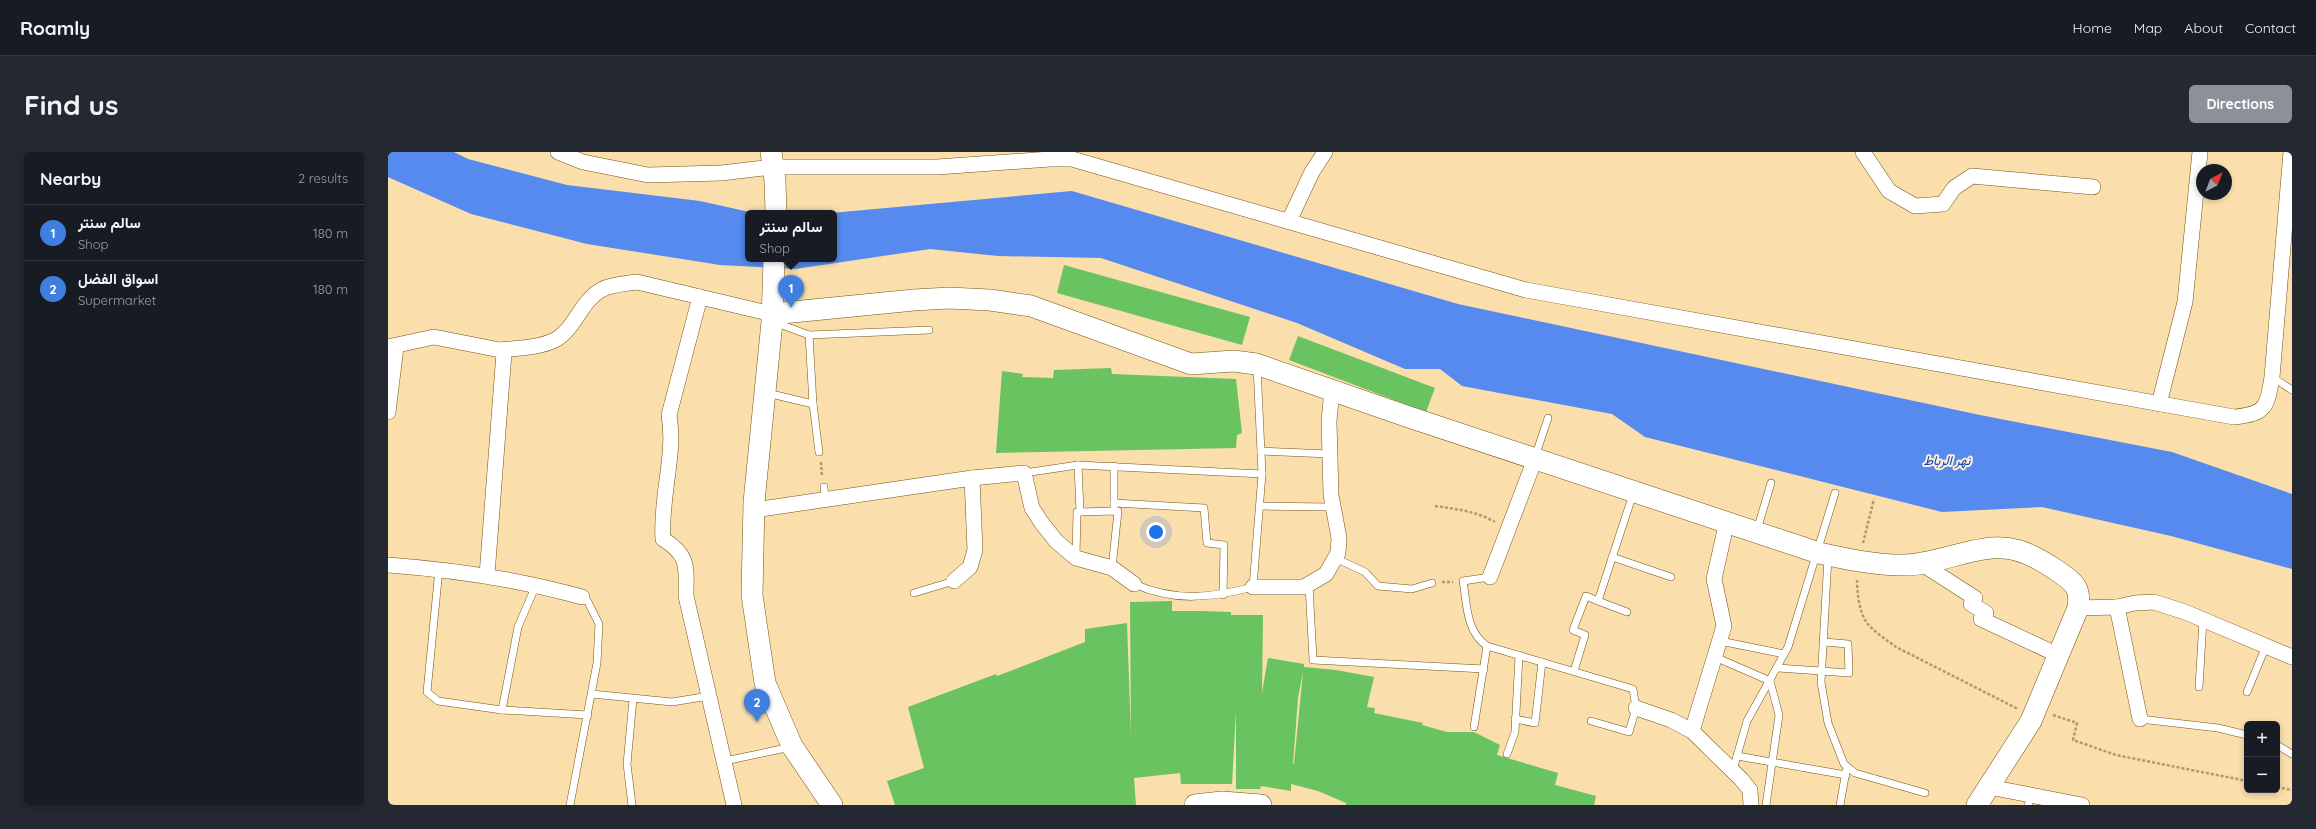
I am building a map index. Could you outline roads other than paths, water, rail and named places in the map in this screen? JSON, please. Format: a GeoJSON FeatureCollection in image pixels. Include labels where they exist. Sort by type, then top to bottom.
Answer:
{"type":"FeatureCollection","features":[{"type":"Feature","properties":{"kind":"street"},"geometry":{"type":"LineString","coordinates":[[558,152],[583,162],[648,175],[721,173],[773,167],[937,167],[1050,159],[1072,159],[1526,290],[2234,417],[2252,415],[2266,406],[2272,377],[2291,152]]}},
{"type":"Feature","properties":{"kind":"street"},"geometry":{"type":"LineString","coordinates":[[1863,152],[1889,191],[1915,206],[1943,204],[1954,188],[1972,176],[2093,187]]}},
{"type":"Feature","properties":{"kind":"street"},"geometry":{"type":"LineString","coordinates":[[2159,404],[2185,302],[2200,152]]}},
{"type":"Feature","properties":{"kind":"street"},"geometry":{"type":"LineString","coordinates":[[1289,221],[1323,153]]}},
{"type":"Feature","properties":{"kind":"street"},"geometry":{"type":"LineString","coordinates":[[773,167],[776,210]]}},
{"type":"Feature","properties":{"kind":"street"},"geometry":{"type":"LineString","coordinates":[[774,262],[772,312],[754,510],[752,595],[764,683],[792,746],[832,805]]}},
{"type":"Feature","properties":{"kind":"street"},"geometry":{"type":"LineString","coordinates":[[388,412],[392,347],[434,337],[500,350],[525,348],[556,339],[569,328],[587,303],[600,290],[614,285],[637,282],[772,312],[921,299],[949,298],[990,300],[1031,306],[1191,364],[1234,361],[1256,364],[1534,459],[1822,553],[1858,561],[1903,565],[1922,564],[1993,549],[2015,549],[2042,560],[2069,579],[2078,588],[2080,596],[2078,608],[2034,712],[1977,805]]}},
{"type":"Feature","properties":{"kind":"street"},"geometry":{"type":"LineString","coordinates":[[700,297],[669,415],[672,432],[662,516],[663,539],[678,548],[686,563],[686,596],[734,805]]}},
{"type":"Feature","properties":{"kind":"street"},"geometry":{"type":"LineString","coordinates":[[487,575],[504,359],[500,350]]}},
{"type":"Feature","properties":{"kind":"street"},"geometry":{"type":"LineString","coordinates":[[1253,587],[1304,587],[1326,574],[1336,558],[1339,538],[1334,507],[1329,421],[1332,390]]}},
{"type":"Feature","properties":{"kind":"street"},"geometry":{"type":"LineString","coordinates":[[1490,576],[1534,459]]}},
{"type":"Feature","properties":{"kind":"street"},"geometry":{"type":"LineString","coordinates":[[754,510],[825,493],[1024,473],[1032,508],[1056,541],[1076,558],[1112,568],[1134,584]]}},
{"type":"Feature","properties":{"kind":"street"},"geometry":{"type":"LineString","coordinates":[[954,581],[970,567],[975,550],[972,478]]}},
{"type":"Feature","properties":{"kind":"street"},"geometry":{"type":"LineString","coordinates":[[1692,731],[1720,641],[1724,619],[1715,590],[1714,579],[1726,521]]}},
{"type":"Feature","properties":{"kind":"street"},"geometry":{"type":"LineString","coordinates":[[1922,564],[1975,598],[1971,604],[1986,613],[1981,619],[2058,655]]}},
{"type":"Feature","properties":{"kind":"street"},"geometry":{"type":"LineString","coordinates":[[388,566],[439,569],[487,575],[536,584],[582,597]]}},
{"type":"Feature","properties":{"kind":"street"},"geometry":{"type":"LineString","coordinates":[[2078,608],[2117,607],[2135,603],[2154,602],[2203,620],[2292,657]]}},
{"type":"Feature","properties":{"kind":"street"},"geometry":{"type":"LineString","coordinates":[[2117,607],[2140,719]]}},
{"type":"Feature","properties":{"kind":"street"},"geometry":{"type":"LineString","coordinates":[[1636,708],[1672,720],[1692,731],[1735,763],[1750,790],[1751,805]]}},
{"type":"Feature","properties":{"kind":"street"},"geometry":{"type":"LineString","coordinates":[[1989,787],[2030,800],[2082,805]]}},
{"type":"Feature","properties":{"kind":"street"},"geometry":{"type":"LineString","coordinates":[[1195,805],[1222,802],[1261,805]]}},
{"type":"Feature","properties":{"kind":"lane"},"geometry":{"type":"LineString","coordinates":[[772,312],[809,335],[929,330]]}},
{"type":"Feature","properties":{"kind":"lane"},"geometry":{"type":"LineString","coordinates":[[809,335],[813,404],[819,452]]}},
{"type":"Feature","properties":{"kind":"lane"},"geometry":{"type":"LineString","coordinates":[[1134,584],[1160,594],[1200,598],[1223,595],[1253,587],[1262,474],[1256,364]]}},
{"type":"Feature","properties":{"kind":"lane"},"geometry":{"type":"LineString","coordinates":[[2272,377],[2292,390]]}},
{"type":"Feature","properties":{"kind":"lane"},"geometry":{"type":"LineString","coordinates":[[765,392],[813,404]]}},
{"type":"Feature","properties":{"kind":"lane"},"geometry":{"type":"LineString","coordinates":[[1534,459],[1548,418]]}},
{"type":"Feature","properties":{"kind":"lane"},"geometry":{"type":"LineString","coordinates":[[1261,451],[1330,454]]}},
{"type":"Feature","properties":{"kind":"lane"},"geometry":{"type":"LineString","coordinates":[[1024,473],[1078,465],[1262,474]]}},
{"type":"Feature","properties":{"kind":"lane"},"geometry":{"type":"LineString","coordinates":[[1078,465],[1080,512]]}},
{"type":"Feature","properties":{"kind":"lane"},"geometry":{"type":"LineString","coordinates":[[1112,568],[1118,511],[1114,507],[1114,466]]}},
{"type":"Feature","properties":{"kind":"lane"},"geometry":{"type":"LineString","coordinates":[[1757,531],[1771,483]]}},
{"type":"Feature","properties":{"kind":"lane"},"geometry":{"type":"LineString","coordinates":[[1598,601],[1634,491]]}},
{"type":"Feature","properties":{"kind":"lane"},"geometry":{"type":"LineString","coordinates":[[1835,493],[1822,553],[1778,668],[1747,722],[1735,763],[1771,762],[1846,775]]}},
{"type":"Feature","properties":{"kind":"lane"},"geometry":{"type":"LineString","coordinates":[[1260,506],[1334,507]]}},
{"type":"Feature","properties":{"kind":"lane"},"geometry":{"type":"LineString","coordinates":[[1076,558],[1076,512],[1114,507],[1204,508],[1207,543],[1224,545],[1223,595]]}},
{"type":"Feature","properties":{"kind":"lane"},"geometry":{"type":"LineString","coordinates":[[1822,553],[1824,642],[1822,672],[1824,701],[1828,723],[1844,764],[1846,775],[1840,805]]}},
{"type":"Feature","properties":{"kind":"lane"},"geometry":{"type":"LineString","coordinates":[[1612,557],[1671,577]]}},
{"type":"Feature","properties":{"kind":"lane"},"geometry":{"type":"LineString","coordinates":[[1336,558],[1365,572],[1378,586],[1412,589],[1432,583]]}},
{"type":"Feature","properties":{"kind":"lane"},"geometry":{"type":"LineString","coordinates":[[439,569],[427,692],[438,701],[502,710],[588,715]]}},
{"type":"Feature","properties":{"kind":"lane"},"geometry":{"type":"LineString","coordinates":[[1490,576],[1463,581],[1472,630],[1478,640],[1487,646],[1633,689],[1636,708],[1629,732],[1591,721]]}},
{"type":"Feature","properties":{"kind":"lane"},"geometry":{"type":"LineString","coordinates":[[914,593],[954,581]]}},
{"type":"Feature","properties":{"kind":"lane"},"geometry":{"type":"LineString","coordinates":[[502,710],[518,627],[536,584]]}},
{"type":"Feature","properties":{"kind":"lane"},"geometry":{"type":"LineString","coordinates":[[1309,585],[1313,660],[1484,669]]}},
{"type":"Feature","properties":{"kind":"lane"},"geometry":{"type":"LineString","coordinates":[[1574,671],[1585,635],[1573,630],[1586,596],[1627,612]]}},
{"type":"Feature","properties":{"kind":"lane"},"geometry":{"type":"LineString","coordinates":[[570,805],[597,664],[599,624],[588,602],[582,597]]}},
{"type":"Feature","properties":{"kind":"lane"},"geometry":{"type":"LineString","coordinates":[[2199,688],[2203,620]]}},
{"type":"Feature","properties":{"kind":"lane"},"geometry":{"type":"LineString","coordinates":[[1720,641],[1784,654]]}},
{"type":"Feature","properties":{"kind":"lane"},"geometry":{"type":"LineString","coordinates":[[1778,668],[1822,672],[1849,672],[1848,644],[1824,642]]}},
{"type":"Feature","properties":{"kind":"lane"},"geometry":{"type":"LineString","coordinates":[[1474,726],[1487,646]]}},
{"type":"Feature","properties":{"kind":"lane"},"geometry":{"type":"LineString","coordinates":[[2247,692],[2266,646]]}},
{"type":"Feature","properties":{"kind":"lane"},"geometry":{"type":"LineString","coordinates":[[1507,754],[1515,732],[1519,655]]}},
{"type":"Feature","properties":{"kind":"lane"},"geometry":{"type":"LineString","coordinates":[[1715,657],[1770,682]]}},
{"type":"Feature","properties":{"kind":"lane"},"geometry":{"type":"LineString","coordinates":[[1515,719],[1535,723],[1542,662]]}},
{"type":"Feature","properties":{"kind":"lane"},"geometry":{"type":"LineString","coordinates":[[1766,805],[1778,715],[1770,682]]}},
{"type":"Feature","properties":{"kind":"lane"},"geometry":{"type":"LineString","coordinates":[[592,694],[672,702],[709,696]]}},
{"type":"Feature","properties":{"kind":"lane"},"geometry":{"type":"LineString","coordinates":[[632,805],[627,764],[633,699]]}},
{"type":"Feature","properties":{"kind":"lane"},"geometry":{"type":"LineString","coordinates":[[2140,719],[2218,728],[2244,734]]}},
{"type":"Feature","properties":{"kind":"lane"},"geometry":{"type":"LineString","coordinates":[[725,761],[792,746]]}},
{"type":"Feature","properties":{"kind":"lane"},"geometry":{"type":"LineString","coordinates":[[2280,747],[2292,754]]}},
{"type":"Feature","properties":{"kind":"lane"},"geometry":{"type":"LineString","coordinates":[[1844,764],[1855,773],[1925,793]]}},
{"type":"Feature","properties":{"kind":"water","name":"نهر الرباط"},"geometry":{"type":"Polygon","coordinates":[[[388,152],[454,152],[468,159],[567,185],[700,201],[745,211],[745,262],[837,262],[837,212],[1072,191],[1458,304],[1980,415],[2172,452],[2292,494],[2292,569],[2171,536],[2042,507],[1942,512],[1645,437],[1612,414],[1462,386],[1440,369],[1405,369],[1297,323],[1101,258],[998,256],[930,249],[795,269],[720,265],[587,244],[471,214],[388,177],[388,152]]]}},
{"type":"Feature","properties":{"kind":"place","name":"سالم سنتر"},"geometry":{"type":"Point","coordinates":[791,308]}},
{"type":"Feature","properties":{"kind":"place","name":"اسواق الفضل"},"geometry":{"type":"Point","coordinates":[757,722]}}]}
